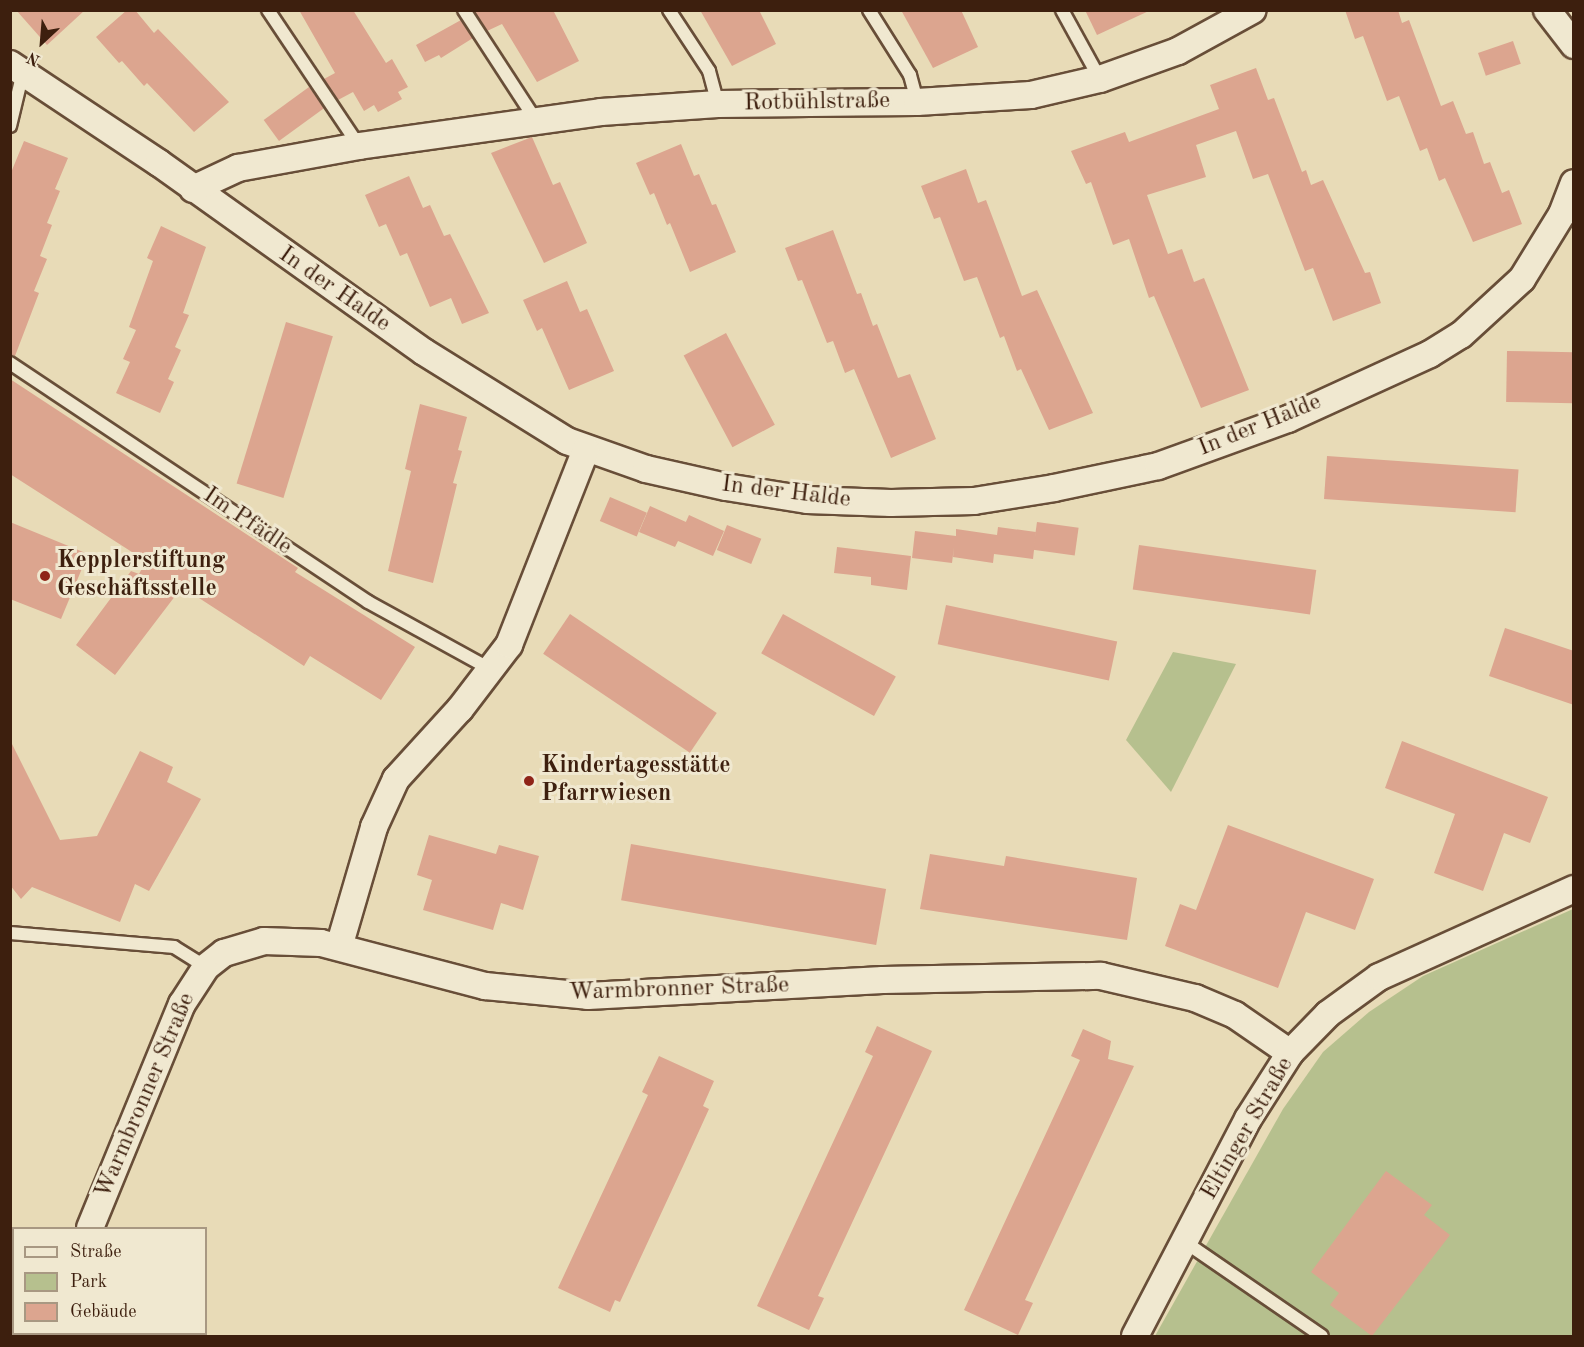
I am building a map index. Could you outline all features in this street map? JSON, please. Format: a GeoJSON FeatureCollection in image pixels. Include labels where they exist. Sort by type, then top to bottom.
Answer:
{"type":"FeatureCollection","features":[{"type":"Feature","properties":{"kind":"street","name":"Rotbühlstraße"},"geometry":{"type":"LineString","coordinates":[[193,189],[238,168],[359,146],[535,119],[718,104],[917,102],[1031,95],[1100,79],[1178,51],[1253,10]]}},
{"type":"Feature","properties":{"kind":"street"},"geometry":{"type":"LineString","coordinates":[[1547,10],[1574,45]]}},
{"type":"Feature","properties":{"kind":"street","name":"In der Halde"},"geometry":{"type":"LineString","coordinates":[[17,68],[424,352],[586,450],[726,487],[807,500],[891,503],[974,501],[1123,476],[1288,419],[1398,369],[1461,335],[1522,279],[1557,223],[1574,183]]}},
{"type":"Feature","properties":{"kind":"street"},"geometry":{"type":"LineString","coordinates":[[339,947],[374,827],[396,779],[508,645],[586,450]]}},
{"type":"Feature","properties":{"kind":"street","name":"Eltinger Straße"},"geometry":{"type":"LineString","coordinates":[[1135,1336],[1248,1119],[1290,1053],[1329,1014],[1379,977],[1574,889]]}},
{"type":"Feature","properties":{"kind":"street","name":"Warmbronner Straße"},"geometry":{"type":"LineString","coordinates":[[90,1227],[182,1004],[206,967],[224,953],[264,941],[300,940],[339,947],[485,986],[588,996],[883,980],[1101,976],[1195,998],[1235,1015],[1290,1053]]}},
{"type":"Feature","properties":{"kind":"lane"},"geometry":{"type":"LineString","coordinates":[[268,10],[359,146]]}},
{"type":"Feature","properties":{"kind":"lane"},"geometry":{"type":"LineString","coordinates":[[464,10],[535,119]]}},
{"type":"Feature","properties":{"kind":"lane","name":"Rotbühlstraße"},"geometry":{"type":"LineString","coordinates":[[669,10],[709,71],[718,104]]}},
{"type":"Feature","properties":{"kind":"lane","name":"Rotbühlstraße"},"geometry":{"type":"LineString","coordinates":[[869,10],[910,75],[917,102]]}},
{"type":"Feature","properties":{"kind":"lane"},"geometry":{"type":"LineString","coordinates":[[1062,10],[1100,79]]}},
{"type":"Feature","properties":{"kind":"lane"},"geometry":{"type":"LineString","coordinates":[[10,126],[17,68]]}},
{"type":"Feature","properties":{"kind":"lane","name":"Im Pfädle"},"geometry":{"type":"LineString","coordinates":[[10,363],[368,602],[490,669]]}},
{"type":"Feature","properties":{"kind":"lane"},"geometry":{"type":"LineString","coordinates":[[10,933],[174,947],[206,967]]}},
{"type":"Feature","properties":{"kind":"lane"},"geometry":{"type":"LineString","coordinates":[[1185,1242],[1322,1336]]}},
{"type":"Feature","properties":{"kind":"green space"},"geometry":{"type":"Polygon","coordinates":[[[1173,652],[1236,664],[1171,792],[1126,740],[1173,652]]]}},
{"type":"Feature","properties":{"kind":"green space"},"geometry":{"type":"Polygon","coordinates":[[[1573,909],[1573,1336],[1155,1336],[1283,1109],[1323,1052],[1369,1012],[1423,976],[1573,909]]]}},
{"type":"Feature","properties":{"kind":"building"},"geometry":{"type":"Polygon","coordinates":[[[16,10],[85,10],[47,45],[16,10]]]}},
{"type":"Feature","properties":{"kind":"building"},"geometry":{"type":"Polygon","coordinates":[[[127,10],[135,10],[154,33],[158,29],[229,102],[194,132],[147,83],[144,86],[122,61],[119,63],[96,37],[127,10]]]}},
{"type":"Feature","properties":{"kind":"building"},"geometry":{"type":"Polygon","coordinates":[[[299,10],[353,10],[386,63],[392,59],[408,87],[398,92],[402,99],[378,112],[374,105],[364,111],[353,92],[338,100],[324,79],[335,73],[299,10]]]}},
{"type":"Feature","properties":{"kind":"building"},"geometry":{"type":"Polygon","coordinates":[[[479,10],[553,10],[579,61],[537,82],[502,24],[487,31],[475,12],[479,10]]]}},
{"type":"Feature","properties":{"kind":"building"},"geometry":{"type":"Polygon","coordinates":[[[700,10],[759,10],[776,44],[732,66],[700,10]]]}},
{"type":"Feature","properties":{"kind":"building"},"geometry":{"type":"Polygon","coordinates":[[[901,10],[961,10],[978,47],[933,68],[901,10]]]}},
{"type":"Feature","properties":{"kind":"building"},"geometry":{"type":"Polygon","coordinates":[[[1085,10],[1151,10],[1097,35],[1085,10]]]}},
{"type":"Feature","properties":{"kind":"building"},"geometry":{"type":"Polygon","coordinates":[[[1345,10],[1398,10],[1402,23],[1409,20],[1441,106],[1453,101],[1466,134],[1473,132],[1484,164],[1490,162],[1502,193],[1509,190],[1522,224],[1473,242],[1445,178],[1439,181],[1427,148],[1420,151],[1399,96],[1387,101],[1363,36],[1355,39],[1345,10]]]}},
{"type":"Feature","properties":{"kind":"building"},"geometry":{"type":"Polygon","coordinates":[[[461,20],[473,38],[441,58],[439,55],[425,62],[416,45],[461,20]]]}},
{"type":"Feature","properties":{"kind":"building"},"geometry":{"type":"Polygon","coordinates":[[[1513,41],[1521,64],[1486,76],[1478,53],[1513,41]]]}},
{"type":"Feature","properties":{"kind":"building"},"geometry":{"type":"Polygon","coordinates":[[[1256,68],[1268,100],[1274,98],[1302,172],[1306,170],[1311,185],[1323,180],[1365,273],[1370,272],[1381,303],[1333,321],[1313,268],[1305,271],[1268,174],[1253,179],[1236,131],[1196,145],[1206,177],[1147,195],[1168,254],[1182,249],[1194,282],[1204,278],[1249,390],[1201,408],[1154,296],[1149,298],[1129,239],[1113,245],[1091,182],[1086,184],[1071,151],[1125,132],[1129,142],[1219,109],[1210,85],[1256,68]]]}},
{"type":"Feature","properties":{"kind":"building"},"geometry":{"type":"Polygon","coordinates":[[[309,87],[324,108],[279,141],[264,120],[309,87]]]}},
{"type":"Feature","properties":{"kind":"building"},"geometry":{"type":"Polygon","coordinates":[[[532,137],[553,185],[560,182],[587,243],[544,263],[491,153],[532,137]]]}},
{"type":"Feature","properties":{"kind":"building"},"geometry":{"type":"Polygon","coordinates":[[[24,141],[68,158],[55,189],[60,191],[47,223],[52,225],[40,256],[47,259],[34,291],[39,293],[15,356],[10,355],[10,175],[24,141]]]}},
{"type":"Feature","properties":{"kind":"building"},"geometry":{"type":"Polygon","coordinates":[[[681,144],[694,176],[699,174],[712,205],[716,204],[736,252],[690,272],[670,223],[667,225],[654,193],[650,195],[636,163],[681,144]]]}},
{"type":"Feature","properties":{"kind":"building"},"geometry":{"type":"Polygon","coordinates":[[[966,169],[978,203],[986,200],[1022,296],[1037,290],[1093,413],[1049,430],[1021,369],[1017,371],[1004,336],[1000,338],[977,277],[964,281],[940,217],[934,219],[921,186],[966,169]]]}},
{"type":"Feature","properties":{"kind":"building"},"geometry":{"type":"Polygon","coordinates":[[[409,176],[423,208],[430,205],[444,236],[450,234],[489,313],[462,324],[451,298],[430,307],[407,253],[400,256],[386,224],[379,227],[365,195],[409,176]]]}},
{"type":"Feature","properties":{"kind":"building"},"geometry":{"type":"Polygon","coordinates":[[[161,226],[206,247],[183,313],[189,315],[175,347],[181,350],[168,379],[174,382],[160,413],[116,393],[130,362],[123,359],[136,330],[129,327],[153,261],[147,258],[161,226]]]}},
{"type":"Feature","properties":{"kind":"building"},"geometry":{"type":"Polygon","coordinates":[[[833,230],[857,294],[861,293],[873,326],[877,324],[898,378],[910,374],[936,439],[891,458],[854,369],[845,373],[833,341],[827,343],[802,280],[798,281],[785,248],[833,230]]]}},
{"type":"Feature","properties":{"kind":"building"},"geometry":{"type":"Polygon","coordinates":[[[567,281],[580,312],[587,309],[614,371],[569,390],[542,328],[537,331],[523,300],[567,281]]]}},
{"type":"Feature","properties":{"kind":"building"},"geometry":{"type":"Polygon","coordinates":[[[286,322],[333,336],[283,498],[237,484],[286,322]]]}},
{"type":"Feature","properties":{"kind":"building"},"geometry":{"type":"Polygon","coordinates":[[[726,333],[775,425],[732,447],[684,356],[726,333]]]}},
{"type":"Feature","properties":{"kind":"building"},"geometry":{"type":"Polygon","coordinates":[[[1507,351],[1574,352],[1573,403],[1506,402],[1507,351]]]}},
{"type":"Feature","properties":{"kind":"building"},"geometry":{"type":"Polygon","coordinates":[[[10,379],[298,568],[295,572],[415,647],[381,700],[310,656],[304,666],[182,587],[115,675],[76,645],[131,571],[139,574],[146,561],[10,474],[10,379]]]}},
{"type":"Feature","properties":{"kind":"building"},"geometry":{"type":"Polygon","coordinates":[[[420,404],[467,417],[458,450],[462,451],[453,483],[457,484],[433,583],[388,571],[411,471],[405,469],[420,404]]]}},
{"type":"Feature","properties":{"kind":"building"},"geometry":{"type":"Polygon","coordinates":[[[1327,456],[1519,469],[1516,512],[1324,499],[1327,456]]]}},
{"type":"Feature","properties":{"kind":"building"},"geometry":{"type":"Polygon","coordinates":[[[610,497],[647,513],[637,537],[600,521],[610,497]]]}},
{"type":"Feature","properties":{"kind":"building"},"geometry":{"type":"Polygon","coordinates":[[[650,506],[686,522],[689,515],[724,531],[713,556],[678,541],[675,547],[639,532],[650,506]]]}},
{"type":"Feature","properties":{"kind":"building","name":"Kepplerstiftung Geschäftsstelle"},"geometry":{"type":"Polygon","coordinates":[[[10,522],[88,554],[61,619],[10,599],[10,522]]]}},
{"type":"Feature","properties":{"kind":"building"},"geometry":{"type":"Polygon","coordinates":[[[1037,522],[1079,528],[1075,556],[1033,550],[1037,522]]]}},
{"type":"Feature","properties":{"kind":"building"},"geometry":{"type":"Polygon","coordinates":[[[727,525],[761,539],[751,564],[717,550],[727,525]]]}},
{"type":"Feature","properties":{"kind":"building"},"geometry":{"type":"Polygon","coordinates":[[[998,527],[1036,532],[1033,559],[994,554],[993,563],[953,557],[954,547],[952,563],[912,558],[915,531],[956,536],[956,529],[997,535],[998,527]]]}},
{"type":"Feature","properties":{"kind":"building"},"geometry":{"type":"Polygon","coordinates":[[[1139,545],[1316,570],[1310,614],[1133,590],[1139,545]]]}},
{"type":"Feature","properties":{"kind":"building"},"geometry":{"type":"Polygon","coordinates":[[[837,547],[911,556],[907,590],[871,585],[871,577],[834,573],[837,547]]]}},
{"type":"Feature","properties":{"kind":"building"},"geometry":{"type":"Polygon","coordinates":[[[946,605],[1117,641],[1109,681],[938,644],[946,605]]]}},
{"type":"Feature","properties":{"kind":"building"},"geometry":{"type":"Polygon","coordinates":[[[570,614],[717,713],[690,753],[543,654],[570,614]]]}},
{"type":"Feature","properties":{"kind":"building"},"geometry":{"type":"Polygon","coordinates":[[[783,614],[896,677],[874,716],[761,653],[783,614]]]}},
{"type":"Feature","properties":{"kind":"building"},"geometry":{"type":"Polygon","coordinates":[[[1505,628],[1574,651],[1574,705],[1489,676],[1505,628]]]}},
{"type":"Feature","properties":{"kind":"building"},"geometry":{"type":"Polygon","coordinates":[[[10,740],[60,840],[97,836],[140,751],[173,767],[167,782],[201,799],[149,891],[135,884],[120,922],[32,887],[21,899],[10,885],[10,740]]]}},
{"type":"Feature","properties":{"kind":"building"},"geometry":{"type":"Polygon","coordinates":[[[1402,741],[1548,797],[1530,843],[1504,833],[1483,891],[1434,873],[1455,814],[1385,788],[1402,741]]]}},
{"type":"Feature","properties":{"kind":"building"},"geometry":{"type":"Polygon","coordinates":[[[1228,825],[1374,879],[1355,930],[1306,912],[1278,988],[1165,946],[1180,904],[1196,910],[1228,825]]]}},
{"type":"Feature","properties":{"kind":"building"},"geometry":{"type":"Polygon","coordinates":[[[429,835],[496,854],[499,845],[539,856],[523,910],[501,903],[493,930],[423,910],[432,880],[417,875],[429,835]]]}},
{"type":"Feature","properties":{"kind":"building"},"geometry":{"type":"Polygon","coordinates":[[[631,844],[886,889],[876,945],[621,900],[631,844]]]}},
{"type":"Feature","properties":{"kind":"building"},"geometry":{"type":"Polygon","coordinates":[[[930,854],[1004,866],[1006,856],[1137,878],[1127,940],[920,909],[930,854]]]}},
{"type":"Feature","properties":{"kind":"building"},"geometry":{"type":"Polygon","coordinates":[[[877,1026],[932,1051],[818,1296],[824,1298],[809,1330],[757,1306],[873,1056],[865,1052],[877,1026]]]}},
{"type":"Feature","properties":{"kind":"building"},"geometry":{"type":"Polygon","coordinates":[[[1083,1029],[1111,1041],[1108,1059],[1134,1066],[1025,1300],[1033,1303],[1018,1335],[964,1310],[1080,1060],[1071,1056],[1083,1029]]]}},
{"type":"Feature","properties":{"kind":"building"},"geometry":{"type":"Polygon","coordinates":[[[659,1056],[714,1081],[703,1106],[709,1109],[620,1302],[615,1300],[610,1312],[558,1288],[648,1095],[642,1092],[659,1056]]]}},
{"type":"Feature","properties":{"kind":"building"},"geometry":{"type":"Polygon","coordinates":[[[1386,1171],[1432,1205],[1424,1215],[1450,1235],[1372,1336],[1330,1305],[1339,1293],[1311,1272],[1386,1171]]]}},
{"type":"Feature","properties":{"kind":"place","name":"Kepplerstiftung Geschäftsstelle"},"geometry":{"type":"Point","coordinates":[45,576]}},
{"type":"Feature","properties":{"kind":"place","name":"Kindertagesstätte Pfarrwiesen"},"geometry":{"type":"Point","coordinates":[529,781]}}]}
